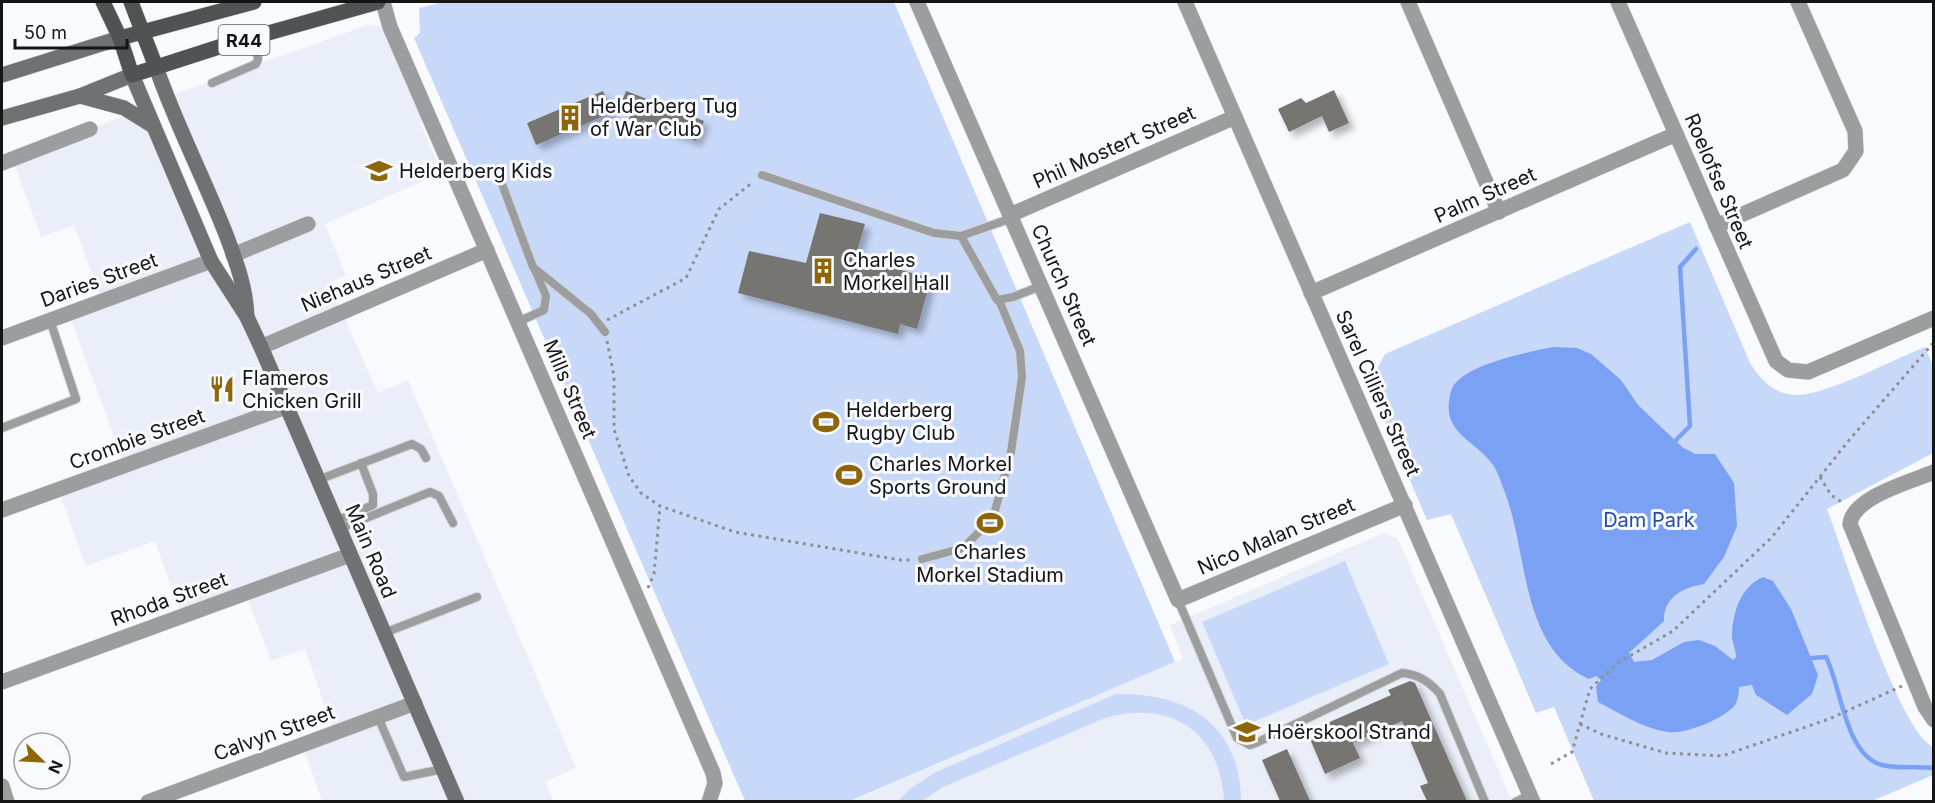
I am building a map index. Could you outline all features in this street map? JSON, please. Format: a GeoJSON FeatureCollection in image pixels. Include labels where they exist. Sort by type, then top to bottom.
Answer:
{"type":"FeatureCollection","features":[{"type":"Feature","properties":{"kind":"main road","name":"Main Road"},"geometry":{"type":"LineString","coordinates":[[103,2],[120,38],[132,75],[211,261],[247,317],[261,347],[457,801]]}},
{"type":"Feature","properties":{"kind":"main road","name":"Main Road"},"geometry":{"type":"LineString","coordinates":[[131,2],[144,31],[166,96],[210,191],[246,292],[247,317]]}},
{"type":"Feature","properties":{"kind":"main road","name":"R44"},"geometry":{"type":"LineString","coordinates":[[120,38],[254,2]]}},
{"type":"Feature","properties":{"kind":"main road","name":"R44"},"geometry":{"type":"LineString","coordinates":[[132,75],[254,37],[381,2]]}},
{"type":"Feature","properties":{"kind":"main road"},"geometry":{"type":"LineString","coordinates":[[2,75],[120,38]]}},
{"type":"Feature","properties":{"kind":"main road"},"geometry":{"type":"LineString","coordinates":[[2,118],[80,96],[132,75]]}},
{"type":"Feature","properties":{"kind":"main road"},"geometry":{"type":"LineString","coordinates":[[80,96],[123,108],[153,126]]}},
{"type":"Feature","properties":{"kind":"street","name":"Mills Street"},"geometry":{"type":"LineString","coordinates":[[381,2],[713,773],[714,798]]}},
{"type":"Feature","properties":{"kind":"street","name":"Church Street"},"geometry":{"type":"LineString","coordinates":[[917,2],[1175,593]]}},
{"type":"Feature","properties":{"kind":"street","name":"Sarel Cilliers Street"},"geometry":{"type":"LineString","coordinates":[[1185,2],[1532,798]]}},
{"type":"Feature","properties":{"kind":"street"},"geometry":{"type":"LineString","coordinates":[[1408,2],[1499,212]]}},
{"type":"Feature","properties":{"kind":"street","name":"Roelofse Street"},"geometry":{"type":"LineString","coordinates":[[1618,2],[1772,355],[1788,370],[1808,372],[1934,318]]}},
{"type":"Feature","properties":{"kind":"street"},"geometry":{"type":"LineString","coordinates":[[1716,226],[1836,174],[1854,157],[1857,144],[1855,131],[1798,2]]}},
{"type":"Feature","properties":{"kind":"street","name":"Phil Mostert Street"},"geometry":{"type":"LineString","coordinates":[[1011,217],[1235,117]]}},
{"type":"Feature","properties":{"kind":"street"},"geometry":{"type":"LineString","coordinates":[[2,163],[90,129]]}},
{"type":"Feature","properties":{"kind":"street","name":"Palm Street"},"geometry":{"type":"LineString","coordinates":[[1311,293],[1676,134]]}},
{"type":"Feature","properties":{"kind":"street"},"geometry":{"type":"LineString","coordinates":[[233,255],[308,224]]}},
{"type":"Feature","properties":{"kind":"street","name":"Niehaus Street"},"geometry":{"type":"LineString","coordinates":[[261,347],[487,250]]}},
{"type":"Feature","properties":{"kind":"street","name":"Daries Street"},"geometry":{"type":"LineString","coordinates":[[2,338],[211,261]]}},
{"type":"Feature","properties":{"kind":"street","name":"Crombie Street"},"geometry":{"type":"LineString","coordinates":[[2,510],[286,407]]}},
{"type":"Feature","properties":{"kind":"street"},"geometry":{"type":"LineString","coordinates":[[1934,472],[1862,503],[1853,513],[1851,530],[1924,707],[1934,720]]}},
{"type":"Feature","properties":{"kind":"street","name":"Nico Malan Street"},"geometry":{"type":"LineString","coordinates":[[1175,593],[1404,505]]}},
{"type":"Feature","properties":{"kind":"street","name":"Rhoda Street"},"geometry":{"type":"LineString","coordinates":[[2,682],[350,555]]}},
{"type":"Feature","properties":{"kind":"street","name":"Calvyn Street"},"geometry":{"type":"LineString","coordinates":[[148,801],[415,703]]}},
{"type":"Feature","properties":{"kind":"street"},"geometry":{"type":"LineString","coordinates":[[2,786],[7,801]]}},
{"type":"Feature","properties":{"kind":"lane"},"geometry":{"type":"LineString","coordinates":[[213,83],[256,64],[258,59],[254,37]]}},
{"type":"Feature","properties":{"kind":"lane"},"geometry":{"type":"LineString","coordinates":[[496,168],[546,296],[544,310],[518,322]]}},
{"type":"Feature","properties":{"kind":"lane"},"geometry":{"type":"LineString","coordinates":[[762,176],[934,233],[961,236],[1011,217]]}},
{"type":"Feature","properties":{"kind":"lane"},"geometry":{"type":"LineString","coordinates":[[922,559],[963,548],[993,518],[1011,452],[1022,377],[1020,351],[999,300],[995,298],[961,236]]}},
{"type":"Feature","properties":{"kind":"lane"},"geometry":{"type":"LineString","coordinates":[[533,267],[591,314],[605,332]]}},
{"type":"Feature","properties":{"kind":"lane"},"geometry":{"type":"LineString","coordinates":[[999,300],[1041,286]]}},
{"type":"Feature","properties":{"kind":"lane"},"geometry":{"type":"LineString","coordinates":[[2,428],[76,399],[50,320]]}},
{"type":"Feature","properties":{"kind":"lane"},"geometry":{"type":"LineString","coordinates":[[318,480],[412,444],[418,445],[426,458]]}},
{"type":"Feature","properties":{"kind":"lane"},"geometry":{"type":"LineString","coordinates":[[337,525],[373,505],[373,494],[361,463]]}},
{"type":"Feature","properties":{"kind":"lane"},"geometry":{"type":"LineString","coordinates":[[337,525],[430,492],[439,496],[453,523]]}},
{"type":"Feature","properties":{"kind":"lane"},"geometry":{"type":"LineString","coordinates":[[1175,593],[1237,738],[1250,745],[1256,743],[1402,673],[1410,674],[1432,685],[1440,694],[1485,801]]}},
{"type":"Feature","properties":{"kind":"lane"},"geometry":{"type":"LineString","coordinates":[[384,633],[477,597]]}},
{"type":"Feature","properties":{"kind":"lane"},"geometry":{"type":"LineString","coordinates":[[378,717],[404,777],[443,769]]}},
{"type":"Feature","properties":{"kind":"lane"},"geometry":{"type":"LineString","coordinates":[[1515,801],[1532,798]]}},
{"type":"Feature","properties":{"kind":"path"},"geometry":{"type":"LineString","coordinates":[[762,176],[719,209],[686,278],[606,320],[605,332],[614,376],[614,429],[629,476],[641,494],[660,506],[735,532],[900,560],[922,559]]}},
{"type":"Feature","properties":{"kind":"path"},"geometry":{"type":"LineString","coordinates":[[1551,764],[1572,752],[1590,689],[1619,662],[1673,631],[1772,537],[1934,342]]}},
{"type":"Feature","properties":{"kind":"path"},"geometry":{"type":"LineString","coordinates":[[1820,477],[1831,495],[1853,513]]}},
{"type":"Feature","properties":{"kind":"path"},"geometry":{"type":"LineString","coordinates":[[636,595],[648,589],[654,574],[660,506]]}},
{"type":"Feature","properties":{"kind":"path"},"geometry":{"type":"LineString","coordinates":[[1580,724],[1601,734],[1666,753],[1722,756],[1839,715],[1913,681]]}},
{"type":"Feature","properties":{"kind":"shaded area"},"geometry":{"type":"Polygon","coordinates":[[[367,25],[389,28],[428,118],[420,122],[442,173],[325,224],[346,275],[329,283],[378,393],[408,380],[576,768],[545,782],[554,801],[322,801],[302,744],[334,732],[305,649],[271,661],[246,594],[182,618],[155,541],[86,566],[58,489],[124,464],[68,311],[101,298],[74,225],[41,237],[13,160],[131,113],[152,127],[245,316],[245,292],[165,98],[367,25]]]}},
{"type":"Feature","properties":{"kind":"shaded area","name":"Hoërskool Strand"},"geometry":{"type":"Polygon","coordinates":[[[1384,533],[1398,539],[1512,801],[850,802],[1183,659],[1170,625],[1384,533]]]}},
{"type":"Feature","properties":{"kind":"green space","name":"Charles Morkel Sports Ground"},"geometry":{"type":"Polygon","coordinates":[[[443,2],[894,2],[1175,662],[850,801],[745,801],[414,38],[420,33],[419,8],[443,2]]]}},
{"type":"Feature","properties":{"kind":"green space","name":"Dam Park"},"geometry":{"type":"Polygon","coordinates":[[[1690,222],[1750,363],[1763,380],[1773,388],[1793,395],[1822,390],[1925,347],[1933,366],[1933,453],[1827,509],[1889,676],[1904,709],[1919,734],[1933,747],[1933,775],[1872,801],[1594,801],[1554,707],[1536,713],[1451,514],[1427,520],[1369,384],[1385,354],[1690,222]]]}},
{"type":"Feature","properties":{"kind":"green space"},"geometry":{"type":"Polygon","coordinates":[[[1345,561],[1389,664],[1246,725],[1202,622],[1345,561]]]}},
{"type":"Feature","properties":{"kind":"green space"},"geometry":{"type":"Polygon","coordinates":[[[1116,694],[1166,699],[1187,707],[1205,718],[1220,733],[1231,752],[1238,774],[1241,801],[1224,801],[1220,777],[1213,756],[1202,739],[1188,726],[1171,718],[1151,713],[1129,713],[1105,718],[943,787],[922,801],[898,801],[910,789],[936,772],[1116,694]]]}},
{"type":"Feature","properties":{"kind":"water"},"geometry":{"type":"Polygon","coordinates":[[[1553,347],[1577,348],[1591,354],[1621,380],[1638,405],[1682,447],[1695,454],[1715,454],[1734,483],[1737,526],[1724,557],[1704,584],[1682,591],[1671,600],[1667,606],[1664,621],[1629,653],[1634,662],[1652,660],[1684,642],[1699,640],[1715,646],[1733,660],[1736,652],[1732,638],[1739,602],[1748,587],[1763,577],[1773,581],[1791,609],[1818,675],[1812,694],[1787,715],[1756,695],[1752,685],[1739,687],[1735,705],[1722,716],[1683,731],[1658,730],[1631,720],[1598,702],[1596,687],[1601,680],[1596,676],[1589,679],[1566,664],[1550,645],[1538,621],[1530,596],[1512,515],[1498,474],[1486,456],[1454,426],[1450,417],[1449,405],[1451,391],[1467,374],[1496,361],[1553,347]]]}},
{"type":"Feature","properties":{"kind":"building"},"geometry":{"type":"Polygon","coordinates":[[[1334,90],[1349,123],[1329,132],[1322,116],[1289,132],[1278,109],[1301,98],[1306,103],[1334,90]]]}},
{"type":"Feature","properties":{"kind":"building","name":"Helderberg Tug of War Club"},"geometry":{"type":"Polygon","coordinates":[[[603,91],[613,112],[536,145],[527,123],[603,91]]]}},
{"type":"Feature","properties":{"kind":"building"},"geometry":{"type":"Polygon","coordinates":[[[626,91],[704,121],[696,141],[643,120],[642,124],[629,119],[635,102],[619,109],[626,91]]]}},
{"type":"Feature","properties":{"kind":"building","name":"Charles Morkel Hall"},"geometry":{"type":"Polygon","coordinates":[[[820,213],[865,224],[855,258],[931,278],[917,329],[900,324],[898,334],[738,293],[749,251],[806,263],[820,213]]]}},
{"type":"Feature","properties":{"kind":"building"},"geometry":{"type":"Polygon","coordinates":[[[1410,681],[1415,683],[1467,801],[1427,801],[1420,786],[1428,783],[1402,721],[1353,743],[1360,758],[1325,774],[1307,732],[1391,695],[1388,690],[1410,681]]]}},
{"type":"Feature","properties":{"kind":"building"},"geometry":{"type":"Polygon","coordinates":[[[1287,749],[1310,801],[1280,801],[1262,760],[1287,749]]]}},
{"type":"Feature","properties":{"kind":"waterway"},"geometry":{"type":"LineString","coordinates":[[1675,441],[1690,426],[1680,267],[1696,249]]}},
{"type":"Feature","properties":{"kind":"waterway"},"geometry":{"type":"LineString","coordinates":[[1812,658],[1826,657],[1852,734],[1870,759],[1888,766],[1934,768]]}},
{"type":"Feature","properties":{"kind":"place","name":"Helderberg Tug of War Club"},"geometry":{"type":"Point","coordinates":[570,118]}},
{"type":"Feature","properties":{"kind":"place","name":"Helderberg Kids"},"geometry":{"type":"Point","coordinates":[379,171]}},
{"type":"Feature","properties":{"kind":"place","name":"Charles Morkel Hall"},"geometry":{"type":"Point","coordinates":[823,271]}},
{"type":"Feature","properties":{"kind":"place","name":"Flameros Chicken Grill"},"geometry":{"type":"Point","coordinates":[222,389]}},
{"type":"Feature","properties":{"kind":"place","name":"Helderberg Rugby Club"},"geometry":{"type":"Point","coordinates":[826,422]}},
{"type":"Feature","properties":{"kind":"place","name":"Charles Morkel Sports Ground"},"geometry":{"type":"Point","coordinates":[849,475]}},
{"type":"Feature","properties":{"kind":"place","name":"Charles Morkel Stadium"},"geometry":{"type":"Point","coordinates":[990,523]}},
{"type":"Feature","properties":{"kind":"place","name":"Hoërskool Strand"},"geometry":{"type":"Point","coordinates":[1247,732]}}]}
